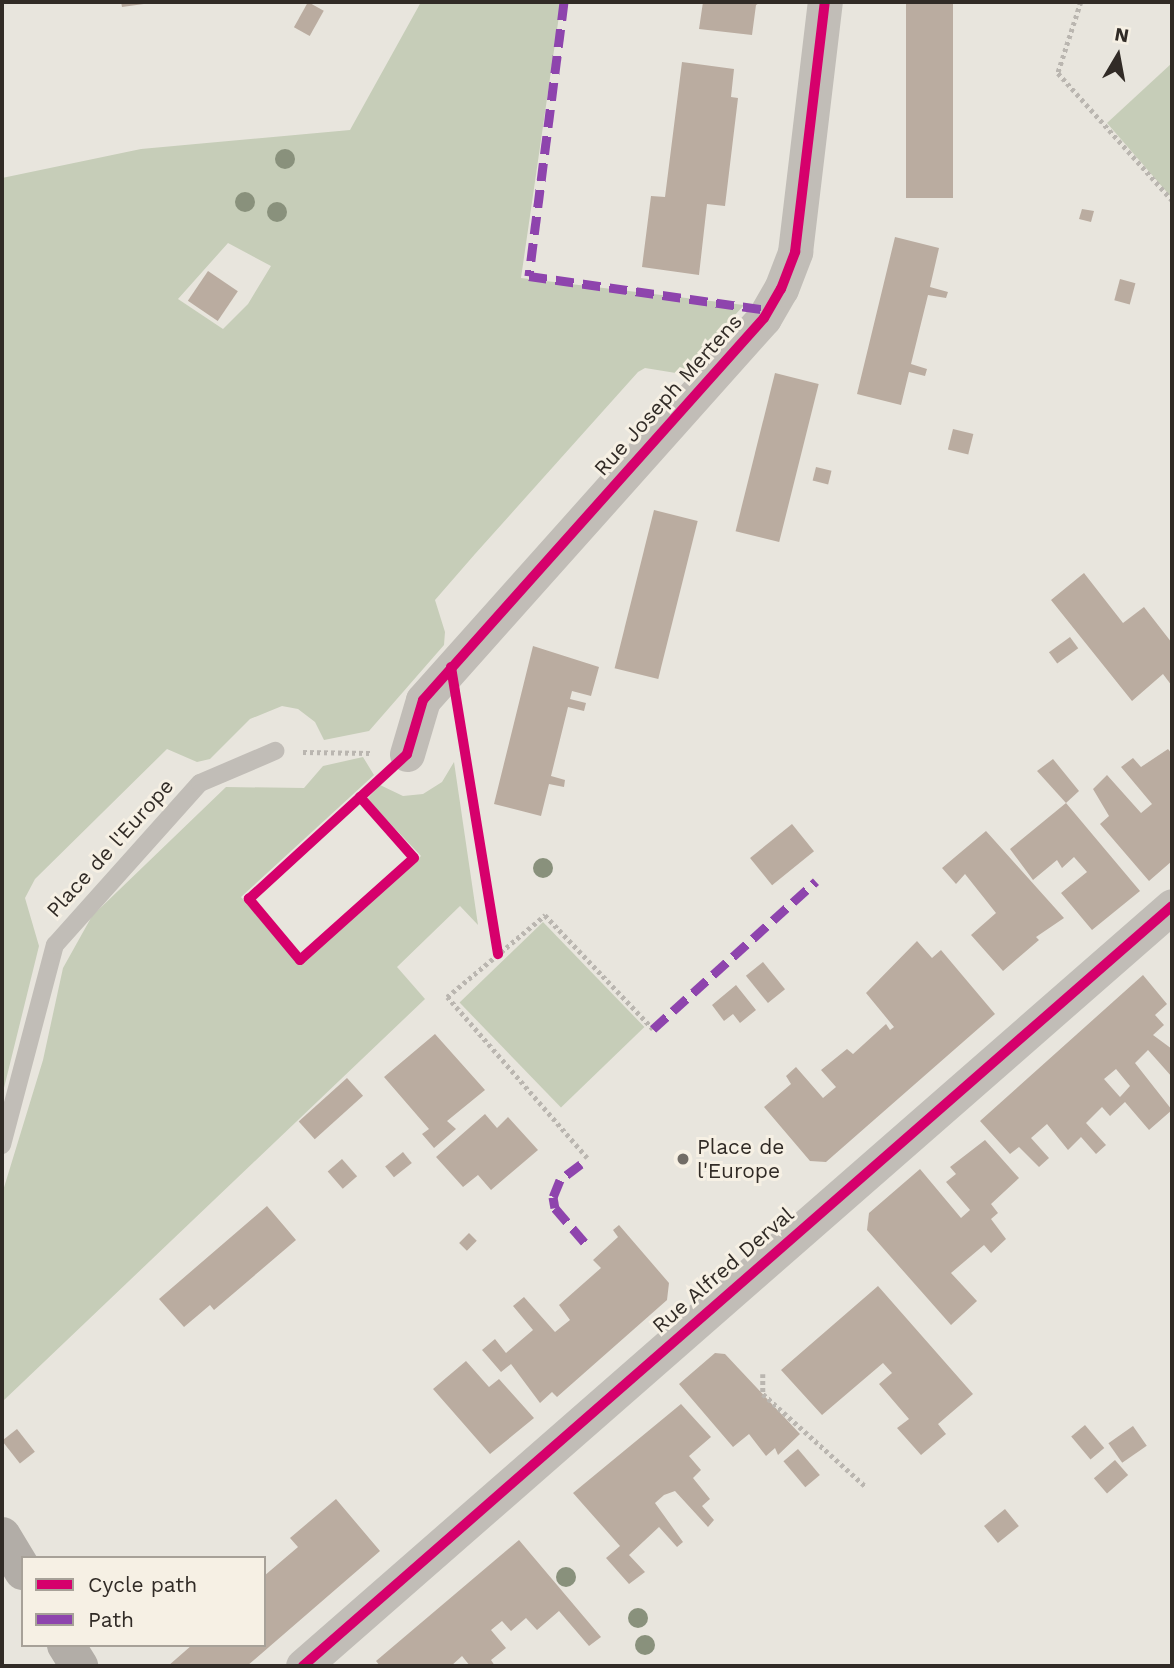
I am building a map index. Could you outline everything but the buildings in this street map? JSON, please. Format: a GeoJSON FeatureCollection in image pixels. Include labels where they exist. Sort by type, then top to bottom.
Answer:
{"type":"FeatureCollection","features":[{"type":"Feature","properties":{"kind":"street","name":"Rue Joseph Mertens"},"geometry":{"type":"LineString","coordinates":[[407,754],[423,700],[764,318],[781,289],[794,252],[825,2]]}},
{"type":"Feature","properties":{"kind":"street","name":"Rue Alfred Derval"},"geometry":{"type":"LineString","coordinates":[[303,1666],[1172,906]]}},
{"type":"Feature","properties":{"kind":"street"},"geometry":{"type":"LineString","coordinates":[[2,1536],[21,1568]]}},
{"type":"Feature","properties":{"kind":"street"},"geometry":{"type":"LineString","coordinates":[[67,1647],[79,1666]]}},
{"type":"Feature","properties":{"kind":"lane","name":"Place de l'Europe"},"geometry":{"type":"LineString","coordinates":[[2,1145],[55,945],[200,783],[275,751]]}},
{"type":"Feature","properties":{"kind":"path"},"geometry":{"type":"LineString","coordinates":[[1081,2],[1058,73],[1172,200]]}},
{"type":"Feature","properties":{"kind":"path"},"geometry":{"type":"LineString","coordinates":[[275,751],[407,754]]}},
{"type":"Feature","properties":{"kind":"path"},"geometry":{"type":"LineString","coordinates":[[587,1158],[447,997],[545,915],[653,1029]]}},
{"type":"Feature","properties":{"kind":"path"},"geometry":{"type":"LineString","coordinates":[[496,940],[498,954]]}},
{"type":"Feature","properties":{"kind":"path"},"geometry":{"type":"LineString","coordinates":[[763,1374],[763,1394],[865,1486]]}},
{"type":"Feature","properties":{"kind":"green space"},"geometry":{"type":"Polygon","coordinates":[[[421,2],[561,2],[521,278],[744,305],[682,374],[645,368],[638,372],[475,554],[435,600],[445,632],[444,645],[369,731],[324,740],[315,722],[298,709],[282,706],[250,719],[210,759],[197,762],[167,749],[35,879],[25,898],[39,946],[2,1096],[2,178],[141,149],[350,130],[421,2]],[[228,243],[178,299],[223,329],[248,304],[271,266],[228,243]]]}},
{"type":"Feature","properties":{"kind":"green space"},"geometry":{"type":"Polygon","coordinates":[[[1172,63],[1172,198],[1107,123],[1172,63]]]}},
{"type":"Feature","properties":{"kind":"green space"},"geometry":{"type":"Polygon","coordinates":[[[363,757],[374,775],[241,897],[300,964],[421,856],[367,799],[380,785],[403,796],[423,794],[442,782],[454,762],[478,925],[460,906],[397,967],[425,999],[2,1402],[2,1194],[43,1060],[63,968],[92,916],[226,787],[304,788],[323,766],[363,757]]]}},
{"type":"Feature","properties":{"kind":"green space"},"geometry":{"type":"Polygon","coordinates":[[[543,922],[644,1027],[561,1108],[460,1003],[543,922]]]}},
{"type":"Feature","properties":{"kind":"marked path"},"geometry":{"type":"LineString","coordinates":[[564,2],[529,276],[769,310]]}},
{"type":"Feature","properties":{"kind":"marked path"},"geometry":{"type":"LineString","coordinates":[[653,1029],[816,881]]}},
{"type":"Feature","properties":{"kind":"marked path"},"geometry":{"type":"LineString","coordinates":[[581,1164],[560,1180],[553,1197],[555,1208],[586,1244]]}},
{"type":"Feature","properties":{"kind":"cycle path"},"geometry":{"type":"LineString","coordinates":[[360,797],[414,858],[300,960],[249,899],[407,754],[423,700],[764,318],[781,289],[795,252],[825,2]]}},
{"type":"Feature","properties":{"kind":"cycle path"},"geometry":{"type":"LineString","coordinates":[[451,667],[498,954]]}},
{"type":"Feature","properties":{"kind":"cycle path"},"geometry":{"type":"LineString","coordinates":[[303,1666],[1172,906]]}},
{"type":"Feature","properties":{"kind":"place","name":"Place de l'Europe"},"geometry":{"type":"Point","coordinates":[683,1159]}}]}
